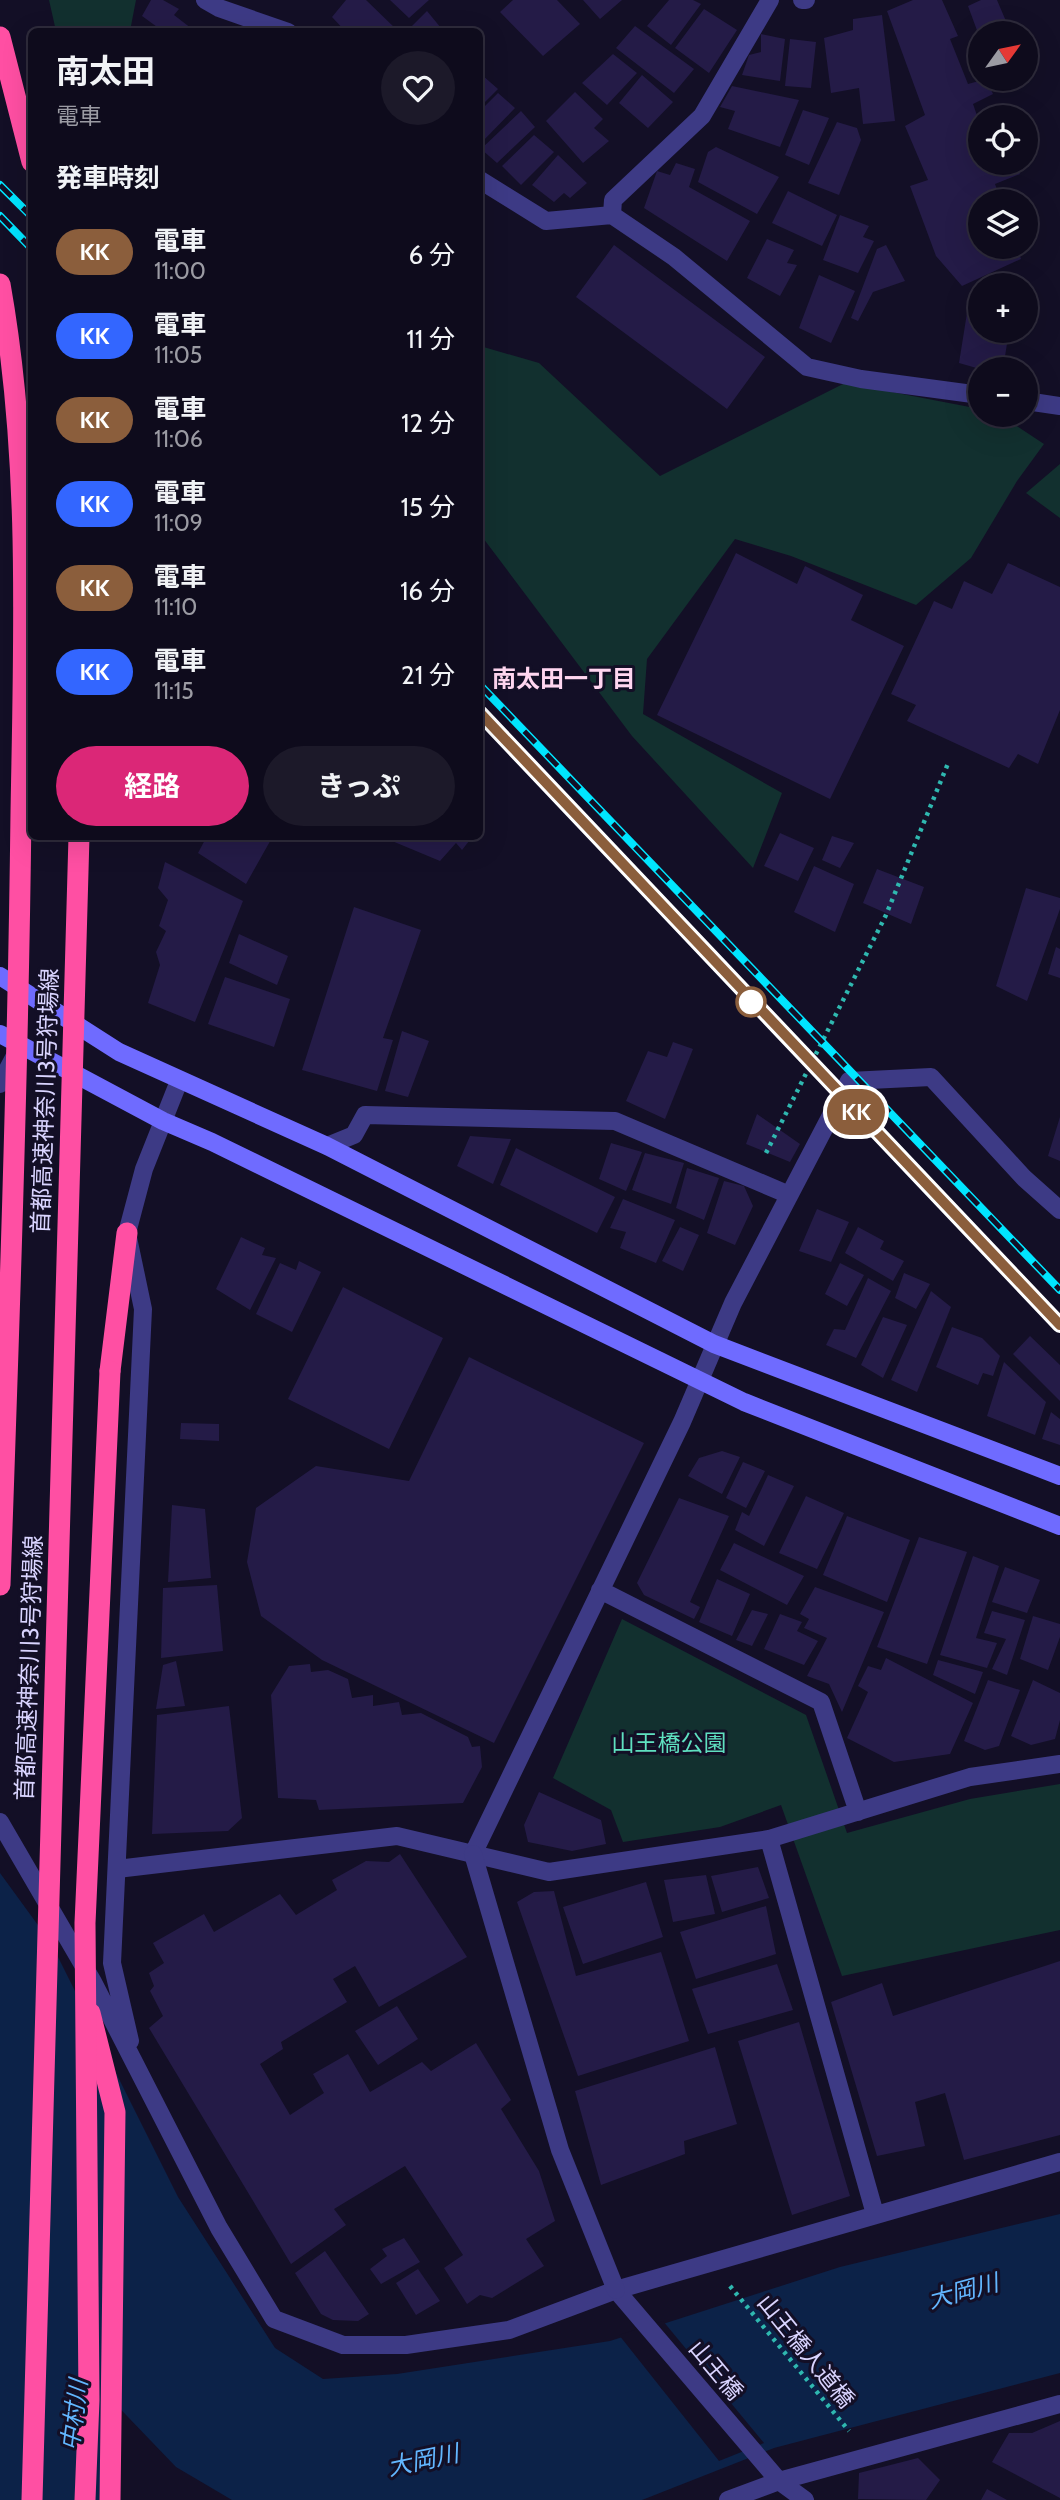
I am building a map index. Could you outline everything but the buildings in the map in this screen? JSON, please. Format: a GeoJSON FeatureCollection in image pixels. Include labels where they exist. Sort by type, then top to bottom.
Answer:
{"type":"FeatureCollection","features":[{"type":"Feature","properties":{"kind":"highway"},"geometry":{"type":"LineString","coordinates":[[0,37],[28,146]]}},
{"type":"Feature","properties":{"kind":"highway","name":"首都高速神奈川3号狩場線"},"geometry":{"type":"LineString","coordinates":[[0,284],[18,432],[24,570],[18,1096],[0,1585]]}},
{"type":"Feature","properties":{"kind":"highway","name":"首都高速神奈川3号狩場線"},"geometry":{"type":"LineString","coordinates":[[32,2500],[79,840]]}},
{"type":"Feature","properties":{"kind":"highway"},"geometry":{"type":"LineString","coordinates":[[85,2500],[89,2400],[85,1909],[110,1371],[128,1233]]}},
{"type":"Feature","properties":{"kind":"highway"},"geometry":{"type":"LineString","coordinates":[[86,1997],[115,2112],[110,2500]]}},
{"type":"Feature","properties":{"kind":"main road"},"geometry":{"type":"LineString","coordinates":[[0,976],[119,1052],[327,1146],[714,1344],[1060,1476]]}},
{"type":"Feature","properties":{"kind":"main road"},"geometry":{"type":"LineString","coordinates":[[0,1034],[163,1121],[744,1402],[1060,1526]]}},
{"type":"Feature","properties":{"kind":"street"},"geometry":{"type":"LineString","coordinates":[[205,0],[219,8],[276,28]]}},
{"type":"Feature","properties":{"kind":"street"},"geometry":{"type":"LineString","coordinates":[[612,215],[613,200],[702,116],[770,0]]}},
{"type":"Feature","properties":{"kind":"street"},"geometry":{"type":"LineString","coordinates":[[483,182],[546,221],[612,215],[674,257],[807,367],[860,379],[968,393]]}},
{"type":"Feature","properties":{"kind":"street"},"geometry":{"type":"LineString","coordinates":[[1038,403],[1060,406]]}},
{"type":"Feature","properties":{"kind":"street"},"geometry":{"type":"LineString","coordinates":[[0,1084],[20,1046]]}},
{"type":"Feature","properties":{"kind":"street"},"geometry":{"type":"LineString","coordinates":[[473,1854],[714,1344],[788,1194],[849,1081],[931,1077],[1024,1178],[1060,1210]]}},
{"type":"Feature","properties":{"kind":"street"},"geometry":{"type":"LineString","coordinates":[[136,2068],[112,1963],[143,1309],[128,1233],[144,1169],[179,1081]]}},
{"type":"Feature","properties":{"kind":"street"},"geometry":{"type":"LineString","coordinates":[[327,1146],[354,1135],[365,1115],[615,1121],[788,1194]]}},
{"type":"Feature","properties":{"kind":"street"},"geometry":{"type":"LineString","coordinates":[[600,1590],[821,1702],[858,1812]]}},
{"type":"Feature","properties":{"kind":"street"},"geometry":{"type":"LineString","coordinates":[[117,1868],[397,1836],[549,1872],[769,1839],[970,1777],[1060,1763]]}},
{"type":"Feature","properties":{"kind":"street"},"geometry":{"type":"LineString","coordinates":[[0,1822],[93,1982],[219,2228],[274,2319],[343,2345],[406,2345],[509,2330],[616,2290],[1060,2162]]}},
{"type":"Feature","properties":{"kind":"street"},"geometry":{"type":"LineString","coordinates":[[769,1839],[875,2214]]}},
{"type":"Feature","properties":{"kind":"street","name":"山王橋"},"geometry":{"type":"LineString","coordinates":[[473,1854],[561,2150],[616,2290],[779,2482],[805,2500]]}},
{"type":"Feature","properties":{"kind":"street"},"geometry":{"type":"LineString","coordinates":[[728,2500],[779,2482],[1060,2404]]}},
{"type":"Feature","properties":{"kind":"path"},"geometry":{"type":"LineString","coordinates":[[753,1179],[886,915],[950,761]]}},
{"type":"Feature","properties":{"kind":"path","name":"山王橋人道橋"},"geometry":{"type":"LineString","coordinates":[[730,2286],[855,2438]]}},
{"type":"Feature","properties":{"kind":"green space"},"geometry":{"type":"Polygon","coordinates":[[[49,0],[136,0],[131,28],[55,28],[49,0]]]}},
{"type":"Feature","properties":{"kind":"green space"},"geometry":{"type":"Polygon","coordinates":[[[483,347],[539,363],[660,476],[845,383],[968,407],[968,427],[1018,427],[1044,444],[1017,481],[971,558],[916,605],[791,556],[735,539],[647,659],[643,714],[782,793],[753,868],[632,736],[483,538],[483,347]]]}},
{"type":"Feature","properties":{"kind":"green space"},"geometry":{"type":"Polygon","coordinates":[[[1060,464],[1060,518],[1026,493],[1060,464]]]}},
{"type":"Feature","properties":{"kind":"green space","name":"山王橋公園"},"geometry":{"type":"Polygon","coordinates":[[[622,1619],[806,1715],[847,1833],[970,1799],[1060,1784],[1060,1930],[842,1976],[781,1805],[720,1827],[623,1842],[611,1810],[553,1778],[622,1619]]]}},
{"type":"Feature","properties":{"kind":"water"},"geometry":{"type":"Polygon","coordinates":[[[0,1873],[51,1943],[178,2197],[275,2348],[323,2379],[397,2374],[610,2341],[840,2267],[1060,2214],[1060,2373],[774,2448],[642,2500],[232,2500],[176,2467],[104,2392],[99,2500],[0,2500],[0,1873]]]}},
{"type":"Feature","properties":{"kind":"pier"},"geometry":{"type":"Polygon","coordinates":[[[663,2321],[764,2443],[719,2461],[619,2335],[663,2321]]]}},
{"type":"Feature","properties":{"kind":"railway"},"geometry":{"type":"LineString","coordinates":[[0,185],[28,213]]}},
{"type":"Feature","properties":{"kind":"railway"},"geometry":{"type":"LineString","coordinates":[[0,216],[28,245]]}},
{"type":"Feature","properties":{"kind":"railway"},"geometry":{"type":"LineString","coordinates":[[483,688],[1060,1290]]}},
{"type":"Feature","properties":{"kind":"railway"},"geometry":{"type":"LineString","coordinates":[[483,716],[1060,1325]]}},
{"type":"Feature","properties":{"kind":"train","name":"KK"},"geometry":{"type":"LineString","coordinates":[[483,716],[1060,1325]]}},
{"type":"Feature","properties":{"kind":"district","name":"南太田一丁目"},"geometry":{"type":"Point","coordinates":[564,678]}},
{"type":"Feature","properties":{"kind":"water label","name":"大岡川"},"geometry":{"type":"Point","coordinates":[963,2291]}},
{"type":"Feature","properties":{"kind":"water label","name":"中村川"},"geometry":{"type":"Point","coordinates":[74,2415]}},
{"type":"Feature","properties":{"kind":"water label","name":"大岡川"},"geometry":{"type":"Point","coordinates":[423,2460]}}]}
